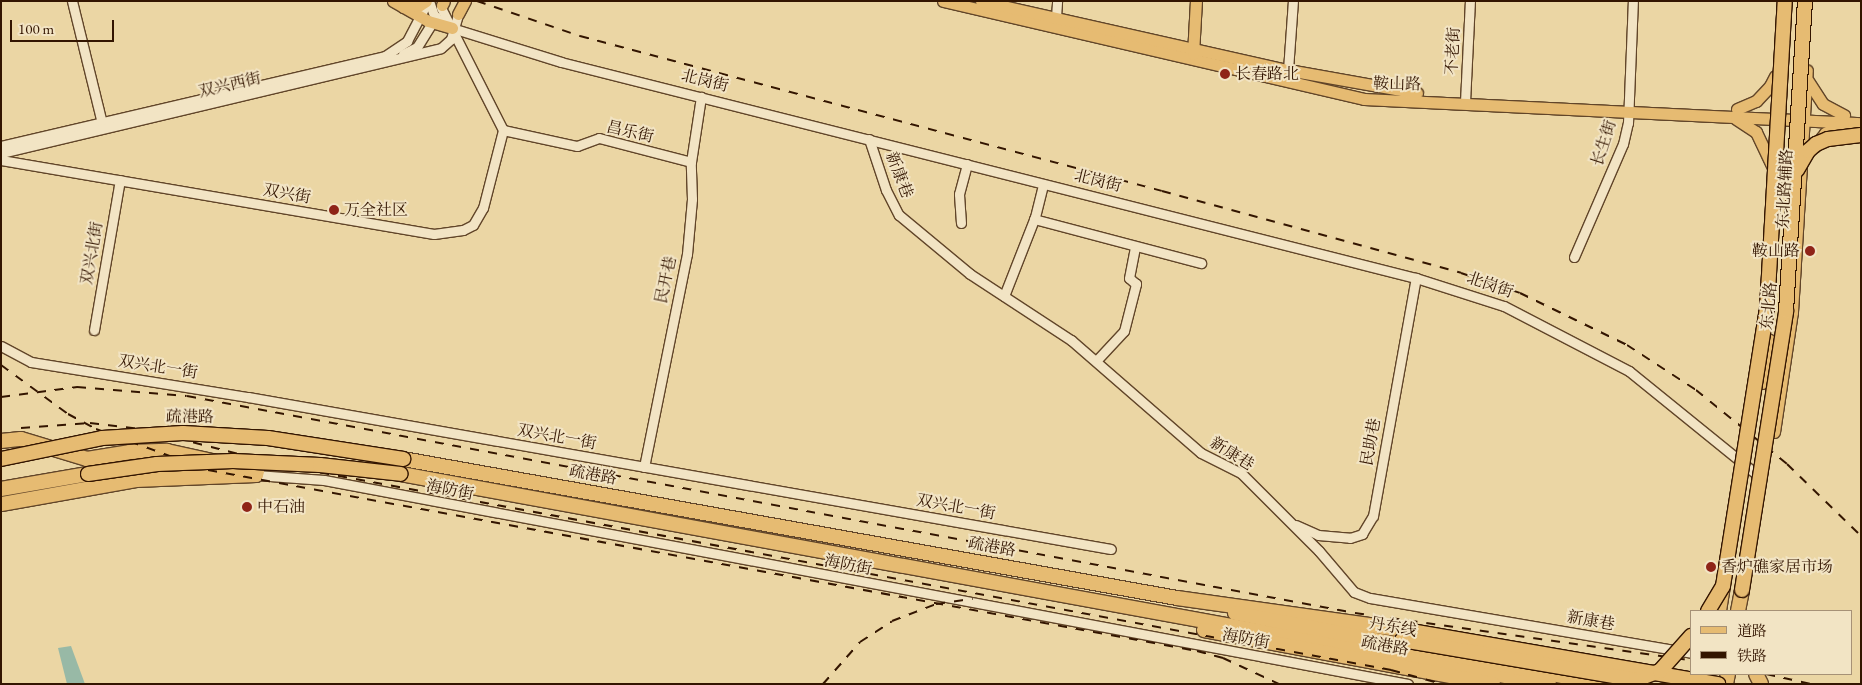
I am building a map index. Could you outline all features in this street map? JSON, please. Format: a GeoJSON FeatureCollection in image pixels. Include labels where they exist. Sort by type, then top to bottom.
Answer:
{"type":"FeatureCollection","features":[{"type":"Feature","properties":{"kind":"highway","name":"东北路"},"geometry":{"type":"LineString","coordinates":[[1718,610],[1767,309],[1784,1]]}},
{"type":"Feature","properties":{"kind":"highway","name":"东北路"},"geometry":{"type":"LineString","coordinates":[[1742,601],[1781,359],[1798,183],[1805,1]]}},
{"type":"Feature","properties":{"kind":"highway"},"geometry":{"type":"LineString","coordinates":[[1798,183],[1802,161],[1816,144],[1836,137],[1859,124]]}},
{"type":"Feature","properties":{"kind":"highway","name":"疏港路"},"geometry":{"type":"LineString","coordinates":[[1,459],[102,438],[183,433],[268,438],[403,459],[1176,598]]}},
{"type":"Feature","properties":{"kind":"highway"},"geometry":{"type":"LineString","coordinates":[[1,441],[21,439],[67,456],[87,459],[148,450],[182,453],[225,472]]}},
{"type":"Feature","properties":{"kind":"highway"},"geometry":{"type":"LineString","coordinates":[[182,453],[189,460],[185,476]]}},
{"type":"Feature","properties":{"kind":"highway","name":"疏港路"},"geometry":{"type":"LineString","coordinates":[[1,489],[157,464],[233,461],[320,465],[401,474],[818,550],[879,567],[1272,638],[1418,670]]}},
{"type":"Feature","properties":{"kind":"highway"},"geometry":{"type":"LineString","coordinates":[[1,504],[136,480],[225,472],[256,473]]}},
{"type":"Feature","properties":{"kind":"highway"},"geometry":{"type":"LineString","coordinates":[[1709,610],[1723,586]]}},
{"type":"Feature","properties":{"kind":"highway"},"geometry":{"type":"LineString","coordinates":[[1176,598],[1277,611],[1330,627],[1404,635],[1719,684]]}},
{"type":"Feature","properties":{"kind":"highway","name":"丹东线"},"geometry":{"type":"LineString","coordinates":[[1176,598],[1275,623],[1605,684]]}},
{"type":"Feature","properties":{"kind":"highway"},"geometry":{"type":"LineString","coordinates":[[1404,635],[1636,680],[1660,671],[1690,637]]}},
{"type":"Feature","properties":{"kind":"highway"},"geometry":{"type":"LineString","coordinates":[[1272,638],[1549,684]]}},
{"type":"Feature","properties":{"kind":"highway"},"geometry":{"type":"LineString","coordinates":[[1418,670],[1456,684]]}},
{"type":"Feature","properties":{"kind":"highway"},"geometry":{"type":"LineString","coordinates":[[1418,670],[1493,684]]}},
{"type":"Feature","properties":{"kind":"main road"},"geometry":{"type":"LineString","coordinates":[[398,4],[420,5],[428,1]]}},
{"type":"Feature","properties":{"kind":"main road"},"geometry":{"type":"LineString","coordinates":[[458,14],[464,1]]}},
{"type":"Feature","properties":{"kind":"main road","name":"鞍山路"},"geometry":{"type":"LineString","coordinates":[[943,1],[1193,61],[1364,99],[1465,99],[1628,107],[1737,109],[1859,124]]}},
{"type":"Feature","properties":{"kind":"main road","name":"鞍山路"},"geometry":{"type":"LineString","coordinates":[[981,1],[1004,4],[1056,18],[1288,70],[1405,92],[1465,99]]}},
{"type":"Feature","properties":{"kind":"main road"},"geometry":{"type":"LineString","coordinates":[[1193,61],[1196,1]]}},
{"type":"Feature","properties":{"kind":"main road","name":"东北路辅路"},"geometry":{"type":"LineString","coordinates":[[1745,412],[1780,163],[1783,115],[1775,76],[1779,1]]}},
{"type":"Feature","properties":{"kind":"main road","name":"东北路"},"geometry":{"type":"LineString","coordinates":[[1783,115],[1794,78],[1791,63],[1790,1]]}},
{"type":"Feature","properties":{"kind":"main road","name":"东北路"},"geometry":{"type":"LineString","coordinates":[[1780,163],[1781,184],[1775,283],[1759,426],[1769,393],[1781,311],[1780,163],[1783,115],[1798,1]]}},
{"type":"Feature","properties":{"kind":"main road","name":"东北路辅路"},"geometry":{"type":"LineString","coordinates":[[1773,437],[1784,375],[1792,312],[1798,183],[1805,117],[1811,1]]}},
{"type":"Feature","properties":{"kind":"main road","name":"北岗街"},"geometry":{"type":"LineString","coordinates":[[398,4],[420,16],[452,28]]}},
{"type":"Feature","properties":{"kind":"main road"},"geometry":{"type":"LineString","coordinates":[[1737,109],[1756,102],[1770,86],[1775,76]]}},
{"type":"Feature","properties":{"kind":"main road"},"geometry":{"type":"LineString","coordinates":[[1794,78],[1806,95]]}},
{"type":"Feature","properties":{"kind":"main road"},"geometry":{"type":"LineString","coordinates":[[1807,79],[1824,104],[1844,115]]}},
{"type":"Feature","properties":{"kind":"main road","name":"鞍山路"},"geometry":{"type":"LineString","coordinates":[[1628,107],[1724,116],[1783,115]]}},
{"type":"Feature","properties":{"kind":"main road","name":"鞍山路"},"geometry":{"type":"LineString","coordinates":[[1805,117],[1844,115],[1859,124]]}},
{"type":"Feature","properties":{"kind":"main road"},"geometry":{"type":"LineString","coordinates":[[1724,116],[1748,125],[1756,132],[1780,163]]}},
{"type":"Feature","properties":{"kind":"main road"},"geometry":{"type":"LineString","coordinates":[[1749,389],[1764,372],[1754,355]]}},
{"type":"Feature","properties":{"kind":"main road"},"geometry":{"type":"LineString","coordinates":[[1769,393],[1784,375]]}},
{"type":"Feature","properties":{"kind":"main road"},"geometry":{"type":"LineString","coordinates":[[1713,610],[1741,438]]}},
{"type":"Feature","properties":{"kind":"main road"},"geometry":{"type":"LineString","coordinates":[[1724,610],[1755,449]]}},
{"type":"Feature","properties":{"kind":"main road"},"geometry":{"type":"LineString","coordinates":[[1742,601],[1749,546],[1769,460]]}},
{"type":"Feature","properties":{"kind":"main road"},"geometry":{"type":"LineString","coordinates":[[1742,601],[1749,546],[1752,471]]}},
{"type":"Feature","properties":{"kind":"street"},"geometry":{"type":"LineString","coordinates":[[72,1],[103,127]]}},
{"type":"Feature","properties":{"kind":"street"},"geometry":{"type":"LineString","coordinates":[[428,1],[434,20]]}},
{"type":"Feature","properties":{"kind":"street","name":"双兴西街"},"geometry":{"type":"LineString","coordinates":[[1,152],[385,56],[407,41],[428,1]]}},
{"type":"Feature","properties":{"kind":"street"},"geometry":{"type":"LineString","coordinates":[[1056,18],[1057,1]]}},
{"type":"Feature","properties":{"kind":"street"},"geometry":{"type":"LineString","coordinates":[[1288,70],[1293,1]]}},
{"type":"Feature","properties":{"kind":"street","name":"不老街"},"geometry":{"type":"LineString","coordinates":[[1465,99],[1470,1]]}},
{"type":"Feature","properties":{"kind":"street","name":"长生街"},"geometry":{"type":"LineString","coordinates":[[1574,257],[1623,144],[1628,107],[1633,1]]}},
{"type":"Feature","properties":{"kind":"street"},"geometry":{"type":"LineString","coordinates":[[410,57],[421,49],[442,5]]}},
{"type":"Feature","properties":{"kind":"street"},"geometry":{"type":"LineString","coordinates":[[442,5],[504,130]]}},
{"type":"Feature","properties":{"kind":"street"},"geometry":{"type":"LineString","coordinates":[[447,45],[458,14]]}},
{"type":"Feature","properties":{"kind":"street","name":"北岗街"},"geometry":{"type":"LineString","coordinates":[[452,28],[561,62],[1416,278],[1504,306],[1597,352],[1629,371],[1752,471]]}},
{"type":"Feature","properties":{"kind":"street","name":"双兴西街"},"geometry":{"type":"LineString","coordinates":[[1,146],[103,127],[410,57],[458,40],[480,37]]}},
{"type":"Feature","properties":{"kind":"street"},"geometry":{"type":"LineString","coordinates":[[385,56],[413,50],[424,40]]}},
{"type":"Feature","properties":{"kind":"street","name":"民开巷"},"geometry":{"type":"LineString","coordinates":[[644,467],[687,254],[692,199],[691,162],[701,97]]}},
{"type":"Feature","properties":{"kind":"street","name":"昌乐街"},"geometry":{"type":"LineString","coordinates":[[504,130],[578,146],[599,138],[691,162]]}},
{"type":"Feature","properties":{"kind":"street","name":"双兴街"},"geometry":{"type":"LineString","coordinates":[[1,160],[434,234],[450,234],[473,225],[478,218],[504,130]]}},
{"type":"Feature","properties":{"kind":"street","name":"新康巷"},"geometry":{"type":"LineString","coordinates":[[869,139],[886,190],[898,215],[970,274],[1072,340],[1201,453],[1241,473],[1319,551],[1347,585],[1362,596],[1690,653]]}},
{"type":"Feature","properties":{"kind":"street"},"geometry":{"type":"LineString","coordinates":[[961,223],[959,194],[967,164]]}},
{"type":"Feature","properties":{"kind":"street","name":"双兴北街"},"geometry":{"type":"LineString","coordinates":[[94,330],[120,180]]}},
{"type":"Feature","properties":{"kind":"street"},"geometry":{"type":"LineString","coordinates":[[1004,296],[1034,220],[1043,184]]}},
{"type":"Feature","properties":{"kind":"street"},"geometry":{"type":"LineString","coordinates":[[1034,220],[1201,264]]}},
{"type":"Feature","properties":{"kind":"street"},"geometry":{"type":"LineString","coordinates":[[1096,361],[1124,331],[1136,284],[1129,278],[1135,247]]}},
{"type":"Feature","properties":{"kind":"street","name":"民助巷"},"geometry":{"type":"LineString","coordinates":[[1290,522],[1318,535],[1338,539],[1362,534],[1373,516],[1416,278]]}},
{"type":"Feature","properties":{"kind":"street","name":"双兴北一街"},"geometry":{"type":"LineString","coordinates":[[1,346],[31,362],[644,467],[1111,550]]}},
{"type":"Feature","properties":{"kind":"street","name":"海防街"},"geometry":{"type":"LineString","coordinates":[[256,473],[324,480],[1408,684]]}},
{"type":"Feature","properties":{"kind":"street"},"geometry":{"type":"LineString","coordinates":[[1319,551],[1327,540],[1338,539]]}},
{"type":"Feature","properties":{"kind":"shaded area"},"geometry":{"type":"Polygon","coordinates":[[[71,646],[85,684],[67,684],[58,648],[71,646]]]}},
{"type":"Feature","properties":{"kind":"railway"},"geometry":{"type":"LineString","coordinates":[[477,1],[580,36],[1162,191],[1461,273],[1520,293],[1627,345],[1696,390],[1787,464],[1861,536]]}},
{"type":"Feature","properties":{"kind":"railway"},"geometry":{"type":"LineString","coordinates":[[1,365],[68,414],[96,429],[208,470],[1197,651],[1223,658],[1279,684]]}},
{"type":"Feature","properties":{"kind":"railway"},"geometry":{"type":"LineString","coordinates":[[1,397],[77,387],[187,396],[1355,613],[1690,660]]}},
{"type":"Feature","properties":{"kind":"railway"},"geometry":{"type":"LineString","coordinates":[[21,428],[90,423],[141,429],[285,466],[1391,670],[1442,684]]}},
{"type":"Feature","properties":{"kind":"railway"},"geometry":{"type":"LineString","coordinates":[[823,684],[860,642],[892,621],[936,604],[973,599]]}},
{"type":"Feature","properties":{"kind":"railway"},"geometry":{"type":"LineString","coordinates":[[1770,675],[1811,684]]}},
{"type":"Feature","properties":{"kind":"place","name":"长春路北"},"geometry":{"type":"Point","coordinates":[1225,74]}},
{"type":"Feature","properties":{"kind":"place","name":"万全社区"},"geometry":{"type":"Point","coordinates":[334,210]}},
{"type":"Feature","properties":{"kind":"place","name":"鞍山路"},"geometry":{"type":"Point","coordinates":[1810,251]}},
{"type":"Feature","properties":{"kind":"place","name":"中石油"},"geometry":{"type":"Point","coordinates":[247,507]}},
{"type":"Feature","properties":{"kind":"place","name":"香炉礁家居市场"},"geometry":{"type":"Point","coordinates":[1711,567]}}]}
